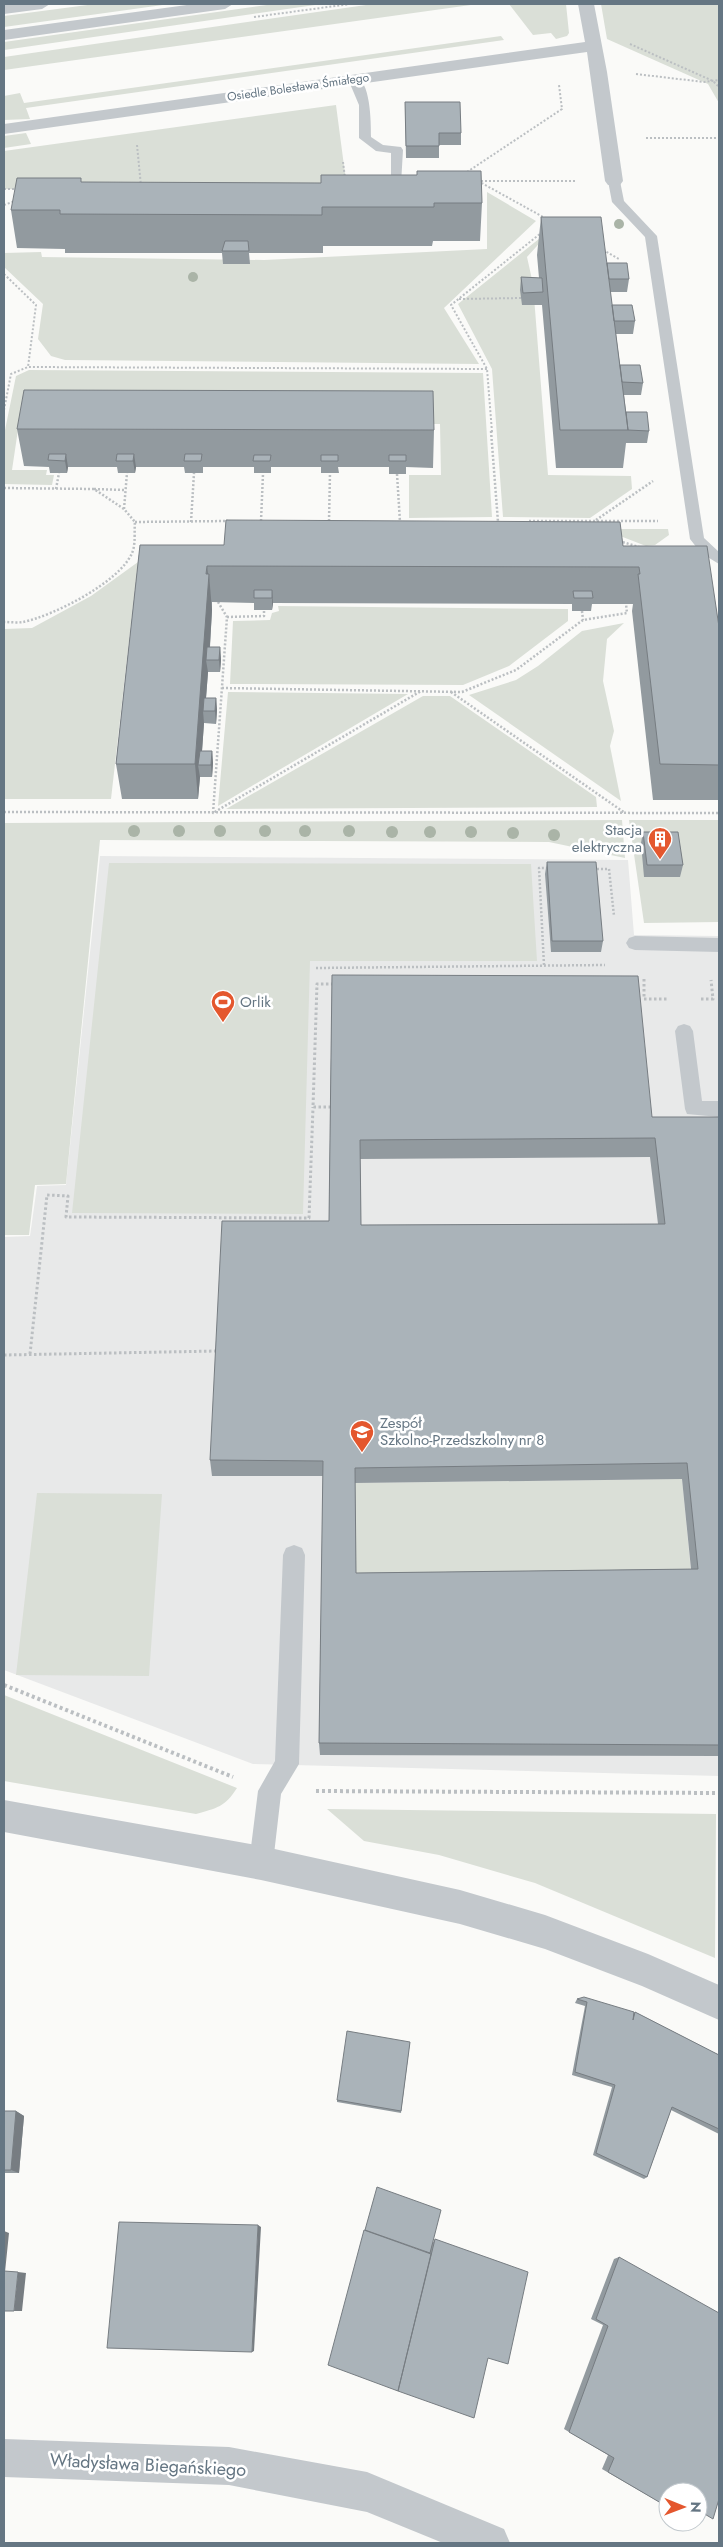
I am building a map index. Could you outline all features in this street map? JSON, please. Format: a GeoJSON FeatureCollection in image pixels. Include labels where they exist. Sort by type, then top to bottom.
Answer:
{"type":"FeatureCollection","features":[{"type":"Feature","properties":{"kind":"street"},"geometry":{"type":"LineString","coordinates":[[4,9],[42,4]]}},
{"type":"Feature","properties":{"kind":"street"},"geometry":{"type":"LineString","coordinates":[[4,35],[225,4]]}},
{"type":"Feature","properties":{"kind":"street"},"geometry":{"type":"LineString","coordinates":[[586,4],[599,72],[614,181]]}},
{"type":"Feature","properties":{"kind":"street","name":"Osiedle Bolesława Śmiałego"},"geometry":{"type":"LineString","coordinates":[[4,128],[593,46]]}},
{"type":"Feature","properties":{"kind":"street"},"geometry":{"type":"LineString","coordinates":[[4,1816],[261,1863],[460,1908],[545,1932],[648,1971],[719,2003]]}},
{"type":"Feature","properties":{"kind":"street","name":"Władysława Biegańskiego"},"geometry":{"type":"LineString","coordinates":[[4,2458],[229,2466],[367,2492],[490,2543]]}},
{"type":"Feature","properties":{"kind":"lane"},"geometry":{"type":"LineString","coordinates":[[354,78],[365,105],[365,138],[380,148],[397,150],[397,181]]}},
{"type":"Feature","properties":{"kind":"lane"},"geometry":{"type":"LineString","coordinates":[[614,181],[618,202],[651,236],[697,539],[706,550],[719,559]]}},
{"type":"Feature","properties":{"kind":"lane"},"geometry":{"type":"LineString","coordinates":[[631,944],[713,945]]}},
{"type":"Feature","properties":{"kind":"lane"},"geometry":{"type":"LineString","coordinates":[[684,1031],[694,1109],[719,1109]]}},
{"type":"Feature","properties":{"kind":"lane"},"geometry":{"type":"LineString","coordinates":[[261,1863],[270,1791],[287,1764],[294,1555]]}},
{"type":"Feature","properties":{"kind":"path"},"geometry":{"type":"LineString","coordinates":[[590,28],[713,81],[719,87]]}},
{"type":"Feature","properties":{"kind":"path"},"geometry":{"type":"LineString","coordinates":[[599,72],[670,76],[704,82],[719,80]]}},
{"type":"Feature","properties":{"kind":"path"},"geometry":{"type":"LineString","coordinates":[[397,181],[454,181],[562,109]]}},
{"type":"Feature","properties":{"kind":"path"},"geometry":{"type":"LineString","coordinates":[[608,138],[719,138]]}},
{"type":"Feature","properties":{"kind":"path"},"geometry":{"type":"LineString","coordinates":[[137,141],[141,190]]}},
{"type":"Feature","properties":{"kind":"path"},"geometry":{"type":"LineString","coordinates":[[472,181],[614,181]]}},
{"type":"Feature","properties":{"kind":"path"},"geometry":{"type":"LineString","coordinates":[[480,181],[546,219]]}},
{"type":"Feature","properties":{"kind":"path"},"geometry":{"type":"LineString","coordinates":[[4,189],[24,189]]}},
{"type":"Feature","properties":{"kind":"path"},"geometry":{"type":"LineString","coordinates":[[4,206],[20,199]]}},
{"type":"Feature","properties":{"kind":"path"},"geometry":{"type":"LineString","coordinates":[[491,522],[498,522],[487,369],[451,304],[547,229]]}},
{"type":"Feature","properties":{"kind":"path"},"geometry":{"type":"LineString","coordinates":[[596,246],[621,260]]}},
{"type":"Feature","properties":{"kind":"path"},"geometry":{"type":"LineString","coordinates":[[4,274],[36,305],[28,367]]}},
{"type":"Feature","properties":{"kind":"path"},"geometry":{"type":"LineString","coordinates":[[458,299],[521,298]]}},
{"type":"Feature","properties":{"kind":"path"},"geometry":{"type":"LineString","coordinates":[[4,410],[11,374],[28,367],[487,369]]}},
{"type":"Feature","properties":{"kind":"path"},"geometry":{"type":"LineString","coordinates":[[56,489],[59,473]]}},
{"type":"Feature","properties":{"kind":"path"},"geometry":{"type":"LineString","coordinates":[[124,509],[127,473]]}},
{"type":"Feature","properties":{"kind":"path"},"geometry":{"type":"LineString","coordinates":[[191,522],[194,473]]}},
{"type":"Feature","properties":{"kind":"path"},"geometry":{"type":"LineString","coordinates":[[329,521],[330,473]]}},
{"type":"Feature","properties":{"kind":"path"},"geometry":{"type":"LineString","coordinates":[[260,526],[269,521],[261,521],[263,474]]}},
{"type":"Feature","properties":{"kind":"path"},"geometry":{"type":"LineString","coordinates":[[398,474],[400,522],[407,522]]}},
{"type":"Feature","properties":{"kind":"path"},"geometry":{"type":"LineString","coordinates":[[595,521],[659,477]]}},
{"type":"Feature","properties":{"kind":"path"},"geometry":{"type":"LineString","coordinates":[[4,488],[125,490]]}},
{"type":"Feature","properties":{"kind":"path"},"geometry":{"type":"LineString","coordinates":[[4,622],[23,622],[87,594],[121,568],[132,554],[135,522],[124,509],[94,489]]}},
{"type":"Feature","properties":{"kind":"path"},"geometry":{"type":"LineString","coordinates":[[135,522],[231,521]]}},
{"type":"Feature","properties":{"kind":"path"},"geometry":{"type":"LineString","coordinates":[[320,521],[337,521]]}},
{"type":"Feature","properties":{"kind":"path"},"geometry":{"type":"LineString","coordinates":[[528,521],[695,521]]}},
{"type":"Feature","properties":{"kind":"path"},"geometry":{"type":"LineString","coordinates":[[586,521],[589,526]]}},
{"type":"Feature","properties":{"kind":"path"},"geometry":{"type":"LineString","coordinates":[[618,541],[620,546]]}},
{"type":"Feature","properties":{"kind":"path"},"geometry":{"type":"LineString","coordinates":[[213,813],[227,617],[218,602]]}},
{"type":"Feature","properties":{"kind":"path"},"geometry":{"type":"LineString","coordinates":[[222,688],[462,692],[516,670],[583,620],[627,612],[626,604]]}},
{"type":"Feature","properties":{"kind":"path"},"geometry":{"type":"LineString","coordinates":[[227,617],[264,616],[264,610]]}},
{"type":"Feature","properties":{"kind":"path"},"geometry":{"type":"LineString","coordinates":[[582,611],[583,620]]}},
{"type":"Feature","properties":{"kind":"path"},"geometry":{"type":"LineString","coordinates":[[213,813],[421,691]]}},
{"type":"Feature","properties":{"kind":"path"},"geometry":{"type":"LineString","coordinates":[[450,692],[625,813]]}},
{"type":"Feature","properties":{"kind":"path"},"geometry":{"type":"LineString","coordinates":[[216,717],[221,717]]}},
{"type":"Feature","properties":{"kind":"path"},"geometry":{"type":"LineString","coordinates":[[212,771],[217,771]]}},
{"type":"Feature","properties":{"kind":"path"},"geometry":{"type":"LineString","coordinates":[[4,812],[719,813]]}},
{"type":"Feature","properties":{"kind":"path"},"geometry":{"type":"LineString","coordinates":[[544,965],[539,868],[557,868]]}},
{"type":"Feature","properties":{"kind":"path"},"geometry":{"type":"LineString","coordinates":[[592,869],[609,869],[644,987],[644,1000],[674,999]]}},
{"type":"Feature","properties":{"kind":"path"},"geometry":{"type":"LineString","coordinates":[[316,968],[620,965],[631,944]]}},
{"type":"Feature","properties":{"kind":"path"},"geometry":{"type":"LineString","coordinates":[[694,999],[713,999],[713,945]]}},
{"type":"Feature","properties":{"kind":"path"},"geometry":{"type":"LineString","coordinates":[[30,1354],[47,1195],[68,1196],[66,1217],[309,1218],[317,984],[337,984]]}},
{"type":"Feature","properties":{"kind":"path"},"geometry":{"type":"LineString","coordinates":[[634,987],[644,987]]}},
{"type":"Feature","properties":{"kind":"path"},"geometry":{"type":"LineString","coordinates":[[313,1108],[331,1107]]}},
{"type":"Feature","properties":{"kind":"path"},"geometry":{"type":"LineString","coordinates":[[4,1354],[219,1351]]}},
{"type":"Feature","properties":{"kind":"path"},"geometry":{"type":"LineString","coordinates":[[4,1685],[270,1791],[719,1793]]}},
{"type":"Feature","properties":{"kind":"shaded area"},"geometry":{"type":"Polygon","coordinates":[[[95,4],[170,4],[4,27],[4,16],[95,4]]]}},
{"type":"Feature","properties":{"kind":"shaded area"},"geometry":{"type":"Polygon","coordinates":[[[274,4],[322,4],[4,50],[4,42],[274,4]]]}},
{"type":"Feature","properties":{"kind":"shaded area"},"geometry":{"type":"Polygon","coordinates":[[[373,4],[478,4],[4,70],[4,57],[373,4]]]}},
{"type":"Feature","properties":{"kind":"shaded area"},"geometry":{"type":"Polygon","coordinates":[[[509,4],[566,4],[569,33],[567,36],[556,39],[551,33],[533,35],[509,4]]]}},
{"type":"Feature","properties":{"kind":"shaded area"},"geometry":{"type":"Polygon","coordinates":[[[601,4],[719,4],[719,103],[708,84],[607,39],[601,4]]]}},
{"type":"Feature","properties":{"kind":"shaded area"},"geometry":{"type":"Polygon","coordinates":[[[501,36],[504,40],[26,108],[30,119],[4,120],[4,96],[20,93],[24,103],[501,36]]]}},
{"type":"Feature","properties":{"kind":"shaded area"},"geometry":{"type":"Polygon","coordinates":[[[336,105],[346,181],[294,191],[4,189],[4,151],[336,105]]]}},
{"type":"Feature","properties":{"kind":"shaded area"},"geometry":{"type":"Polygon","coordinates":[[[26,133],[31,144],[4,148],[4,136],[26,133]]]}},
{"type":"Feature","properties":{"kind":"shaded area"},"geometry":{"type":"Polygon","coordinates":[[[487,192],[536,221],[444,308],[479,364],[65,360],[51,356],[38,339],[43,304],[4,267],[4,253],[41,252],[42,257],[264,260],[487,249],[487,192]]]}},
{"type":"Feature","properties":{"kind":"shaded area"},"geometry":{"type":"Polygon","coordinates":[[[555,226],[527,257],[533,284],[548,475],[631,476],[632,489],[590,518],[503,517],[492,369],[458,304],[555,226]]]}},
{"type":"Feature","properties":{"kind":"shaded area"},"geometry":{"type":"Polygon","coordinates":[[[29,370],[483,373],[492,517],[409,518],[409,475],[441,475],[440,424],[19,423],[12,470],[47,470],[46,475],[54,475],[52,485],[4,484],[4,435],[16,376],[29,370]]]}},
{"type":"Feature","properties":{"kind":"shaded area"},"geometry":{"type":"Polygon","coordinates":[[[602,529],[668,529],[669,535],[655,545],[646,546],[602,529]]]}},
{"type":"Feature","properties":{"kind":"shaded area"},"geometry":{"type":"Polygon","coordinates":[[[138,562],[111,799],[4,799],[4,629],[32,628],[91,596],[138,562]]]}},
{"type":"Feature","properties":{"kind":"shaded area"},"geometry":{"type":"Polygon","coordinates":[[[278,606],[568,609],[568,621],[509,666],[463,685],[230,684],[233,621],[270,620],[272,613],[279,611],[278,606]]]}},
{"type":"Feature","properties":{"kind":"shaded area"},"geometry":{"type":"Polygon","coordinates":[[[624,623],[607,639],[603,681],[614,731],[610,746],[621,801],[469,695],[516,680],[538,666],[582,631],[624,623]]]}},
{"type":"Feature","properties":{"kind":"shaded area"},"geometry":{"type":"Polygon","coordinates":[[[228,692],[408,694],[218,806],[228,692]]]}},
{"type":"Feature","properties":{"kind":"shaded area"},"geometry":{"type":"Polygon","coordinates":[[[423,696],[450,696],[596,797],[597,807],[226,809],[423,696]]]}},
{"type":"Feature","properties":{"kind":"shaded area"},"geometry":{"type":"Polygon","coordinates":[[[622,820],[625,858],[549,842],[100,840],[66,1184],[35,1185],[29,1235],[4,1235],[4,823],[622,820]]]}},
{"type":"Feature","properties":{"kind":"shaded area"},"geometry":{"type":"Polygon","coordinates":[[[629,820],[719,820],[719,922],[644,923],[629,820]]]}},
{"type":"Feature","properties":{"kind":"shaded area","name":"Zespół Szkolno-Przedszkolny nr 8"},"geometry":{"type":"Polygon","coordinates":[[[100,856],[628,860],[634,935],[719,936],[719,1776],[253,1764],[4,1670],[4,1237],[30,1236],[37,1186],[66,1185],[100,856]]]}},
{"type":"Feature","properties":{"kind":"shaded area"},"geometry":{"type":"Polygon","coordinates":[[[109,863],[531,864],[537,961],[310,961],[303,1214],[72,1213],[109,863]]]}},
{"type":"Feature","properties":{"kind":"shaded area"},"geometry":{"type":"Polygon","coordinates":[[[682,1479],[692,1583],[356,1587],[355,1483],[682,1479]]]}},
{"type":"Feature","properties":{"kind":"shaded area"},"geometry":{"type":"Polygon","coordinates":[[[37,1493],[162,1494],[149,1676],[16,1675],[37,1493]]]}},
{"type":"Feature","properties":{"kind":"shaded area"},"geometry":{"type":"Polygon","coordinates":[[[4,1695],[237,1788],[220,1806],[196,1814],[4,1781],[4,1695]]]}},
{"type":"Feature","properties":{"kind":"shaded area"},"geometry":{"type":"Polygon","coordinates":[[[327,1809],[716,1814],[715,1958],[535,1883],[439,1855],[364,1841],[327,1809]]]}},
{"type":"Feature","properties":{"kind":"building"},"geometry":{"type":"Polygon","coordinates":[[[405,102],[460,102],[461,133],[439,133],[439,146],[406,146],[405,102]]]}},
{"type":"Feature","properties":{"kind":"building"},"geometry":{"type":"Polygon","coordinates":[[[417,171],[481,171],[482,203],[434,203],[434,207],[322,207],[322,215],[60,214],[60,210],[11,210],[17,178],[81,178],[81,182],[321,183],[321,175],[417,175],[417,171]]]}},
{"type":"Feature","properties":{"kind":"building"},"geometry":{"type":"Polygon","coordinates":[[[541,217],[601,217],[628,430],[560,430],[541,217]]]}},
{"type":"Feature","properties":{"kind":"building"},"geometry":{"type":"Polygon","coordinates":[[[225,241],[248,241],[249,251],[222,251],[225,241]]]}},
{"type":"Feature","properties":{"kind":"building"},"geometry":{"type":"Polygon","coordinates":[[[607,263],[627,263],[629,279],[609,279],[607,263]]]}},
{"type":"Feature","properties":{"kind":"building"},"geometry":{"type":"Polygon","coordinates":[[[521,277],[542,278],[543,292],[523,293],[521,277]]]}},
{"type":"Feature","properties":{"kind":"building"},"geometry":{"type":"Polygon","coordinates":[[[612,305],[632,305],[635,321],[614,321],[612,305]]]}},
{"type":"Feature","properties":{"kind":"building"},"geometry":{"type":"Polygon","coordinates":[[[620,365],[640,365],[643,383],[622,382],[620,365]]]}},
{"type":"Feature","properties":{"kind":"building"},"geometry":{"type":"Polygon","coordinates":[[[24,390],[433,391],[434,430],[17,429],[24,390]]]}},
{"type":"Feature","properties":{"kind":"building"},"geometry":{"type":"Polygon","coordinates":[[[626,412],[647,412],[649,431],[628,430],[626,412]]]}},
{"type":"Feature","properties":{"kind":"building"},"geometry":{"type":"Polygon","coordinates":[[[49,454],[66,454],[65,461],[48,460],[49,454]]]}},
{"type":"Feature","properties":{"kind":"building"},"geometry":{"type":"Polygon","coordinates":[[[117,454],[134,454],[133,461],[116,461],[117,454]]]}},
{"type":"Feature","properties":{"kind":"building"},"geometry":{"type":"Polygon","coordinates":[[[185,454],[202,454],[201,461],[184,461],[185,454]]]}},
{"type":"Feature","properties":{"kind":"building"},"geometry":{"type":"Polygon","coordinates":[[[254,455],[271,455],[270,461],[253,461],[254,455]]]}},
{"type":"Feature","properties":{"kind":"building"},"geometry":{"type":"Polygon","coordinates":[[[321,455],[338,455],[338,461],[321,461],[321,455]]]}},
{"type":"Feature","properties":{"kind":"building"},"geometry":{"type":"Polygon","coordinates":[[[389,455],[406,455],[406,461],[389,461],[389,455]]]}},
{"type":"Feature","properties":{"kind":"building"},"geometry":{"type":"Polygon","coordinates":[[[226,520],[620,522],[623,546],[707,546],[719,627],[719,765],[660,764],[638,574],[640,574],[639,567],[207,566],[206,574],[209,574],[195,764],[116,764],[140,545],[224,545],[226,520]]]}},
{"type":"Feature","properties":{"kind":"building"},"geometry":{"type":"Polygon","coordinates":[[[254,590],[272,590],[272,598],[254,598],[254,590]]]}},
{"type":"Feature","properties":{"kind":"building"},"geometry":{"type":"Polygon","coordinates":[[[573,591],[592,591],[593,598],[574,598],[573,591]]]}},
{"type":"Feature","properties":{"kind":"building"},"geometry":{"type":"Polygon","coordinates":[[[207,647],[220,647],[219,660],[206,660],[207,647]]]}},
{"type":"Feature","properties":{"kind":"building"},"geometry":{"type":"Polygon","coordinates":[[[204,698],[216,698],[215,711],[203,711],[204,698]]]}},
{"type":"Feature","properties":{"kind":"building"},"geometry":{"type":"Polygon","coordinates":[[[200,751],[212,751],[211,765],[198,765],[200,751]]]}},
{"type":"Feature","properties":{"kind":"building"},"geometry":{"type":"Polygon","coordinates":[[[643,832],[678,832],[683,865],[647,865],[643,832]]]}},
{"type":"Feature","properties":{"kind":"building"},"geometry":{"type":"Polygon","coordinates":[[[547,862],[596,862],[603,941],[552,941],[547,862]]]}},
{"type":"Feature","properties":{"kind":"building"},"geometry":{"type":"Polygon","coordinates":[[[332,975],[638,976],[652,1117],[719,1117],[719,1745],[319,1743],[323,1461],[210,1460],[222,1221],[329,1221],[332,975]],[[655,1138],[360,1140],[361,1225],[665,1224],[655,1138]],[[687,1463],[355,1468],[356,1573],[698,1569],[687,1463]]]}},
{"type":"Feature","properties":{"kind":"building"},"geometry":{"type":"Polygon","coordinates":[[[584,1997],[634,2012],[633,2020],[635,2012],[719,2055],[719,2129],[672,2107],[647,2177],[596,2153],[615,2085],[575,2072],[587,2002],[577,1999],[584,1997]]]}},
{"type":"Feature","properties":{"kind":"building"},"geometry":{"type":"Polygon","coordinates":[[[347,2031],[410,2042],[401,2111],[337,2100],[347,2031]]]}},
{"type":"Feature","properties":{"kind":"building"},"geometry":{"type":"Polygon","coordinates":[[[4,2111],[16,2111],[11,2170],[4,2170],[4,2111]]]}},
{"type":"Feature","properties":{"kind":"building"},"geometry":{"type":"Polygon","coordinates":[[[377,2187],[441,2210],[430,2253],[365,2230],[377,2187]]]}},
{"type":"Feature","properties":{"kind":"building"},"geometry":{"type":"Polygon","coordinates":[[[119,2222],[258,2225],[252,2352],[107,2348],[119,2222]]]}},
{"type":"Feature","properties":{"kind":"building"},"geometry":{"type":"Polygon","coordinates":[[[364,2230],[431,2254],[398,2391],[328,2365],[364,2230]]]}},
{"type":"Feature","properties":{"kind":"building"},"geometry":{"type":"Polygon","coordinates":[[[435,2239],[528,2272],[508,2364],[488,2358],[474,2418],[398,2391],[435,2239]]]}},
{"type":"Feature","properties":{"kind":"building"},"geometry":{"type":"Polygon","coordinates":[[[619,2257],[719,2313],[719,2499],[713,2519],[708,2516],[708,2482],[658,2482],[658,2501],[608,2472],[614,2458],[569,2432],[608,2326],[596,2319],[619,2257]]]}},
{"type":"Feature","properties":{"kind":"building"},"geometry":{"type":"Polygon","coordinates":[[[4,2271],[18,2272],[14,2311],[4,2311],[4,2271]]]}},
{"type":"Feature","properties":{"kind":"place","name":"Stacja elektryczna"},"geometry":{"type":"Point","coordinates":[660,860]}},
{"type":"Feature","properties":{"kind":"place","name":"Orlik"},"geometry":{"type":"Point","coordinates":[223,1023]}},
{"type":"Feature","properties":{"kind":"place","name":"Zespół Szkolno-Przedszkolny nr 8"},"geometry":{"type":"Point","coordinates":[362,1453]}}]}
